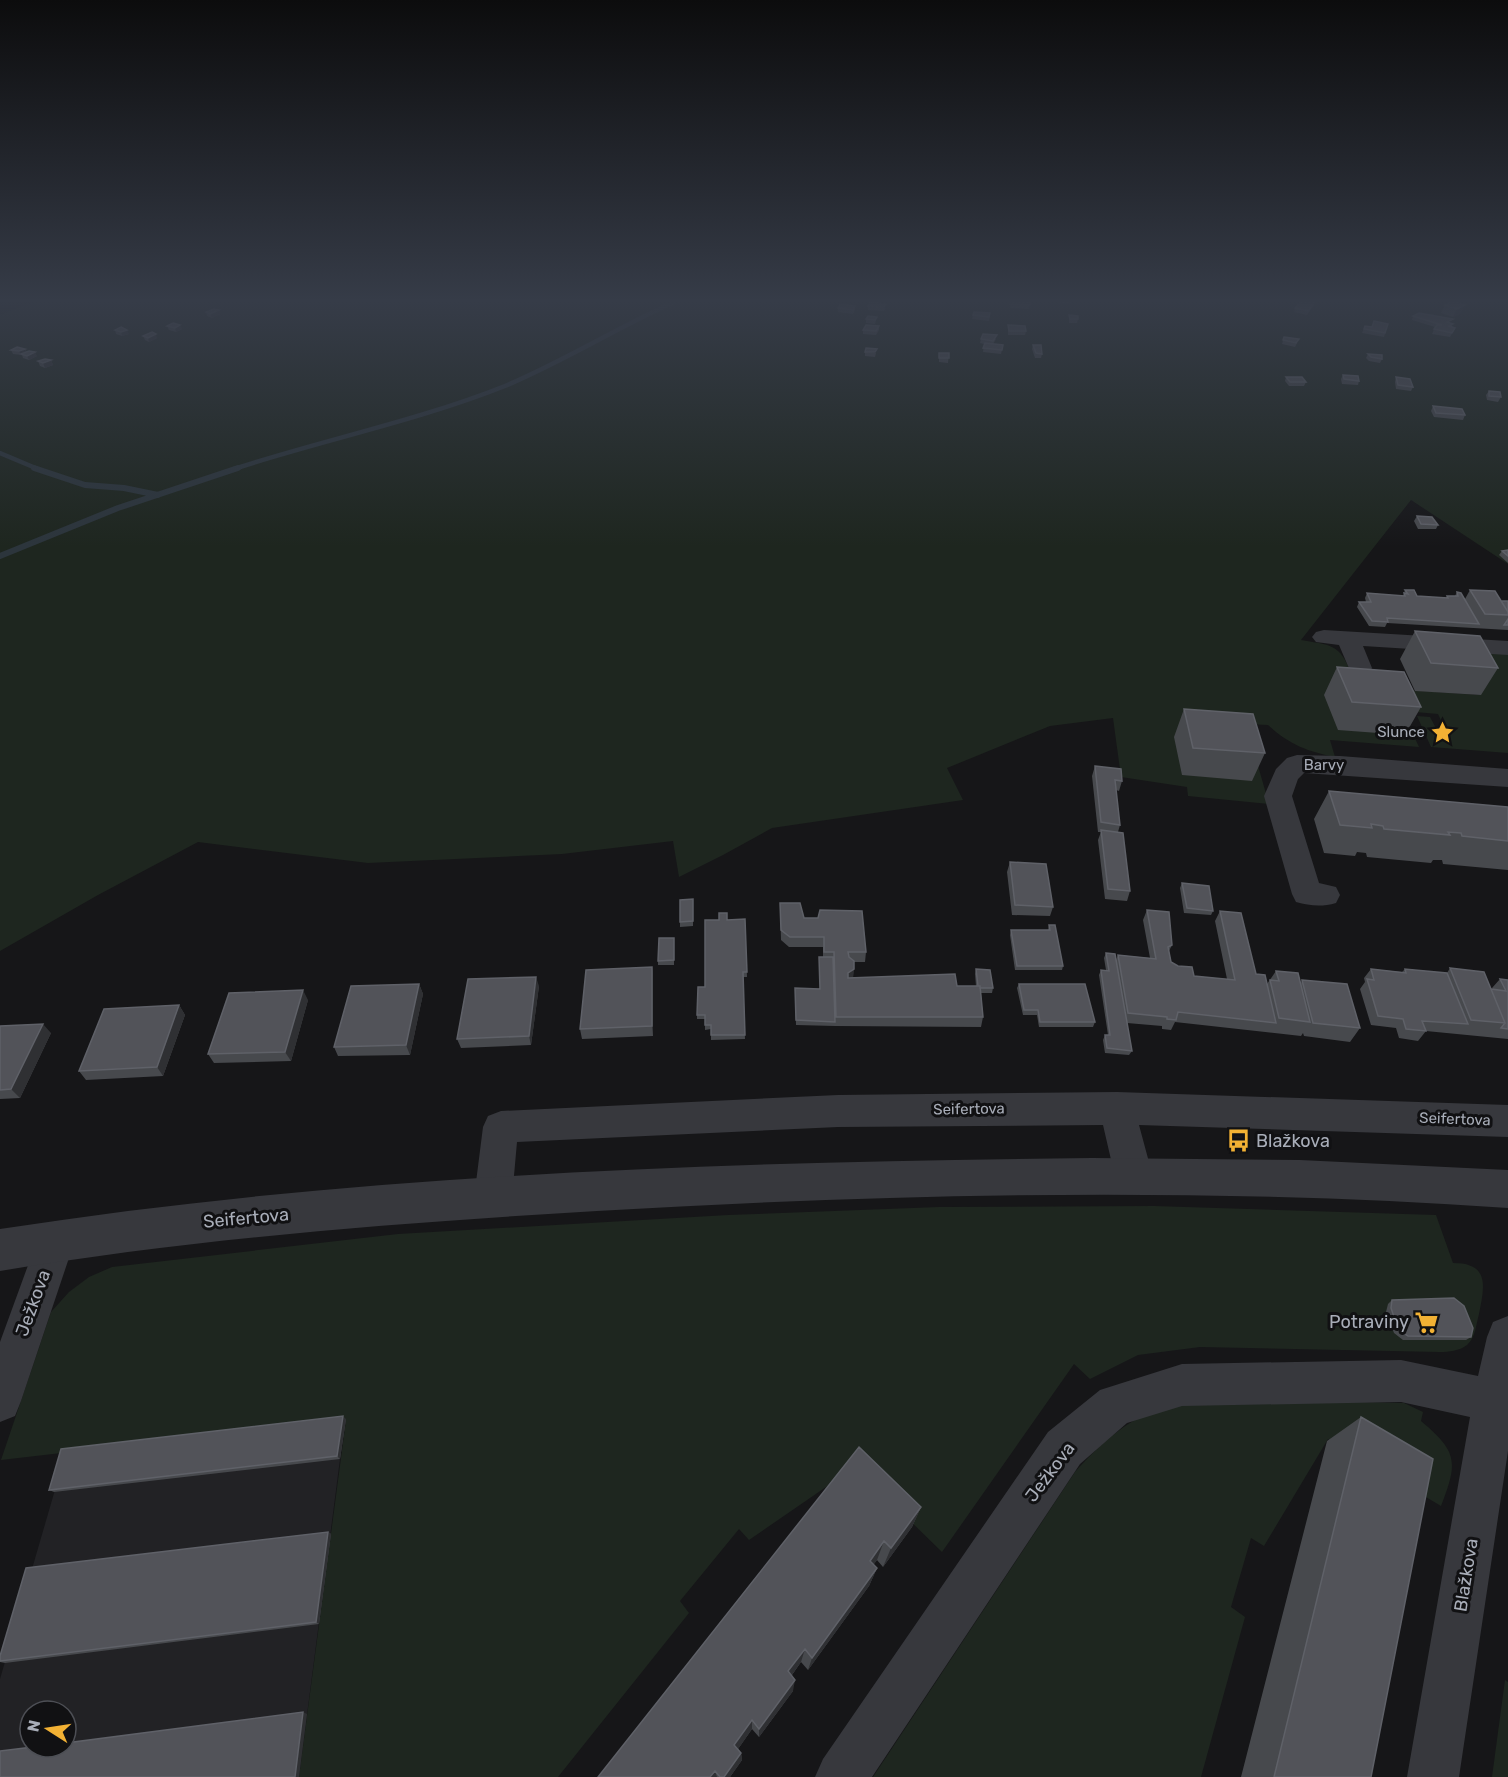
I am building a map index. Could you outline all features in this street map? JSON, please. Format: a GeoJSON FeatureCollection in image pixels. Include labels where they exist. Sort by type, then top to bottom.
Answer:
{"type":"FeatureCollection","features":[{"type":"Feature","properties":{"kind":"street"},"geometry":{"type":"LineString","coordinates":[[1324,637],[1508,648]]}},
{"type":"Feature","properties":{"kind":"street"},"geometry":{"type":"LineString","coordinates":[[1348,638],[1360,668]]}},
{"type":"Feature","properties":{"kind":"street","name":"Barvy"},"geometry":{"type":"LineString","coordinates":[[1325,896],[1307,894],[1278,796],[1286,776],[1297,764],[1340,765],[1508,778]]}},
{"type":"Feature","properties":{"kind":"street"},"geometry":{"type":"LineString","coordinates":[[1117,1108],[1134,1177]]}},
{"type":"Feature","properties":{"kind":"street","name":"Seifertova"},"geometry":{"type":"LineString","coordinates":[[493,1198],[501,1127],[883,1110],[1117,1108],[1270,1111],[1508,1121]]}},
{"type":"Feature","properties":{"kind":"street","name":"Seifertova"},"geometry":{"type":"LineString","coordinates":[[0,1250],[149,1227],[410,1203],[734,1183],[1134,1177],[1430,1183],[1508,1189]]}},
{"type":"Feature","properties":{"kind":"street","name":"Ježkova"},"geometry":{"type":"LineString","coordinates":[[0,1401],[56,1240]]}},
{"type":"Feature","properties":{"kind":"street","name":"Blažkova"},"geometry":{"type":"LineString","coordinates":[[1433,1777],[1494,1401],[1508,1337]]}},
{"type":"Feature","properties":{"kind":"street","name":"Ježkova"},"geometry":{"type":"LineString","coordinates":[[841,1777],[1064,1448],[1115,1405],[1182,1385],[1401,1381],[1494,1401]]}},
{"type":"Feature","properties":{"kind":"shaded area"},"geometry":{"type":"Polygon","coordinates":[[[0,382],[1508,382],[1508,564],[1411,500],[1301,640],[1324,644],[1336,649],[1349,668],[1385,673],[1419,747],[1330,740],[1335,757],[1299,746],[1268,725],[1246,724],[1269,804],[1188,796],[1187,787],[1121,777],[1113,718],[1050,726],[947,768],[963,800],[772,828],[679,877],[673,841],[562,854],[368,863],[198,842],[0,951],[0,382]]]}},
{"type":"Feature","properties":{"kind":"shaded area"},"geometry":{"type":"Polygon","coordinates":[[[1458,651],[1508,654],[1508,753],[1431,747],[1417,716],[1430,717],[1438,732],[1447,733],[1438,714],[1415,712],[1405,690],[1480,695],[1458,651]]]}},
{"type":"Feature","properties":{"kind":"shaded area"},"geometry":{"type":"Polygon","coordinates":[[[1154,1206],[1436,1215],[1453,1263],[1474,1267],[1482,1279],[1482,1295],[1474,1334],[1464,1347],[1443,1352],[1200,1347],[1138,1355],[1090,1379],[1074,1364],[942,1552],[855,1467],[749,1540],[739,1529],[680,1601],[689,1613],[558,1777],[299,1777],[346,1420],[1,1460],[51,1312],[69,1292],[89,1277],[112,1267],[398,1234],[728,1215],[939,1207],[1154,1206]]]}},
{"type":"Feature","properties":{"kind":"shaded area"},"geometry":{"type":"Polygon","coordinates":[[[1239,1400],[1404,1403],[1423,1412],[1421,1421],[1448,1450],[1452,1468],[1441,1506],[1328,1439],[1264,1546],[1251,1538],[1231,1607],[1245,1617],[1201,1777],[873,1777],[1075,1472],[1085,1461],[1129,1423],[1155,1410],[1186,1403],[1239,1400]]]}},
{"type":"Feature","properties":{"kind":"shaded area"},"geometry":{"type":"Polygon","coordinates":[[[66,1452],[340,1459],[299,1777],[0,1777],[0,1679],[66,1452]]]}},
{"type":"Feature","properties":{"kind":"shaded area"},"geometry":{"type":"Polygon","coordinates":[[[1505,1680],[1508,1682],[1508,1777],[1492,1777],[1505,1680]]]}},
{"type":"Feature","properties":{"kind":"building"},"geometry":{"type":"Polygon","coordinates":[[[1397,382],[1411,382],[1413,387],[1398,385],[1397,382]]]}},
{"type":"Feature","properties":{"kind":"building"},"geometry":{"type":"Polygon","coordinates":[[[1489,391],[1500,392],[1501,397],[1489,396],[1489,391]]]}},
{"type":"Feature","properties":{"kind":"building"},"geometry":{"type":"Polygon","coordinates":[[[1433,406],[1462,409],[1465,415],[1436,413],[1433,406]]]}},
{"type":"Feature","properties":{"kind":"building"},"geometry":{"type":"Polygon","coordinates":[[[1417,516],[1432,517],[1438,525],[1421,524],[1417,516]]]}},
{"type":"Feature","properties":{"kind":"building"},"geometry":{"type":"Polygon","coordinates":[[[1405,590],[1414,590],[1417,596],[1448,598],[1447,596],[1458,596],[1457,592],[1461,593],[1479,624],[1387,618],[1388,622],[1372,621],[1359,602],[1371,602],[1367,593],[1405,596],[1404,593],[1408,594],[1405,590]]]}},
{"type":"Feature","properties":{"kind":"building"},"geometry":{"type":"Polygon","coordinates":[[[1470,590],[1495,591],[1508,615],[1485,614],[1470,590]]]}},
{"type":"Feature","properties":{"kind":"building"},"geometry":{"type":"Polygon","coordinates":[[[1501,601],[1508,601],[1508,612],[1501,601]]]}},
{"type":"Feature","properties":{"kind":"building"},"geometry":{"type":"Polygon","coordinates":[[[1415,631],[1480,636],[1498,668],[1431,663],[1415,631]]]}},
{"type":"Feature","properties":{"kind":"building"},"geometry":{"type":"Polygon","coordinates":[[[1337,667],[1404,672],[1421,707],[1352,702],[1337,667]]]}},
{"type":"Feature","properties":{"kind":"building"},"geometry":{"type":"Polygon","coordinates":[[[1184,709],[1253,714],[1265,753],[1193,748],[1184,709]]]}},
{"type":"Feature","properties":{"kind":"building"},"geometry":{"type":"Polygon","coordinates":[[[1095,766],[1121,769],[1122,781],[1115,780],[1120,825],[1101,822],[1095,766]]]}},
{"type":"Feature","properties":{"kind":"building"},"geometry":{"type":"Polygon","coordinates":[[[1329,791],[1508,807],[1508,841],[1462,836],[1461,833],[1448,832],[1450,835],[1384,829],[1383,826],[1371,824],[1372,828],[1340,825],[1329,791]]]}},
{"type":"Feature","properties":{"kind":"building"},"geometry":{"type":"Polygon","coordinates":[[[1101,830],[1123,833],[1130,891],[1108,889],[1101,830]]]}},
{"type":"Feature","properties":{"kind":"building"},"geometry":{"type":"Polygon","coordinates":[[[1010,862],[1046,864],[1053,907],[1015,905],[1010,862]]]}},
{"type":"Feature","properties":{"kind":"building"},"geometry":{"type":"Polygon","coordinates":[[[1182,883],[1209,886],[1213,911],[1187,908],[1182,883]]]}},
{"type":"Feature","properties":{"kind":"building"},"geometry":{"type":"Polygon","coordinates":[[[693,899],[693,921],[680,922],[680,900],[693,899]]]}},
{"type":"Feature","properties":{"kind":"building"},"geometry":{"type":"Polygon","coordinates":[[[780,903],[800,903],[804,918],[818,918],[820,910],[862,911],[866,952],[848,952],[849,957],[854,961],[854,969],[848,973],[848,978],[955,974],[957,986],[980,986],[983,1017],[836,1017],[834,952],[824,952],[824,937],[790,937],[781,930],[780,903]]]}},
{"type":"Feature","properties":{"kind":"building"},"geometry":{"type":"Polygon","coordinates":[[[1147,910],[1169,912],[1172,945],[1168,947],[1171,962],[1178,966],[1192,967],[1194,976],[1235,980],[1220,911],[1241,913],[1256,974],[1265,975],[1276,1023],[1178,1012],[1176,1020],[1128,1013],[1118,955],[1156,959],[1147,910]]]}},
{"type":"Feature","properties":{"kind":"building"},"geometry":{"type":"Polygon","coordinates":[[[719,913],[727,913],[727,920],[745,919],[747,972],[743,972],[745,1035],[711,1035],[711,1025],[705,1025],[705,1015],[697,1015],[698,987],[705,987],[705,920],[719,920],[719,913]]]}},
{"type":"Feature","properties":{"kind":"building"},"geometry":{"type":"Polygon","coordinates":[[[1049,925],[1055,925],[1063,966],[1017,966],[1011,930],[1050,930],[1049,925]]]}},
{"type":"Feature","properties":{"kind":"building"},"geometry":{"type":"Polygon","coordinates":[[[659,938],[674,938],[674,960],[658,961],[659,938]]]}},
{"type":"Feature","properties":{"kind":"building"},"geometry":{"type":"Polygon","coordinates":[[[1106,953],[1115,954],[1132,1051],[1107,1048],[1105,1035],[1110,1035],[1101,970],[1109,971],[1106,953]]]}},
{"type":"Feature","properties":{"kind":"building"},"geometry":{"type":"Polygon","coordinates":[[[819,957],[833,957],[835,1022],[796,1020],[795,988],[820,989],[819,957]]]}},
{"type":"Feature","properties":{"kind":"building"},"geometry":{"type":"Polygon","coordinates":[[[652,967],[652,1026],[580,1029],[586,970],[652,967]]]}},
{"type":"Feature","properties":{"kind":"building"},"geometry":{"type":"Polygon","coordinates":[[[1450,968],[1484,972],[1505,1023],[1471,1020],[1450,968]]]}},
{"type":"Feature","properties":{"kind":"building"},"geometry":{"type":"Polygon","coordinates":[[[976,969],[990,970],[993,988],[978,986],[976,969]]]}},
{"type":"Feature","properties":{"kind":"building"},"geometry":{"type":"Polygon","coordinates":[[[1371,969],[1406,973],[1405,969],[1447,973],[1468,1024],[1422,1021],[1426,1031],[1406,1029],[1403,1019],[1378,1016],[1367,979],[1374,980],[1371,969]]]}},
{"type":"Feature","properties":{"kind":"building"},"geometry":{"type":"Polygon","coordinates":[[[1276,971],[1298,973],[1310,1022],[1279,1018],[1270,980],[1279,981],[1276,971]]]}},
{"type":"Feature","properties":{"kind":"building"},"geometry":{"type":"Polygon","coordinates":[[[536,977],[529,1036],[457,1039],[468,979],[536,977]]]}},
{"type":"Feature","properties":{"kind":"building"},"geometry":{"type":"Polygon","coordinates":[[[1500,979],[1508,980],[1508,1029],[1501,1028],[1505,1023],[1491,989],[1506,991],[1500,979]]]}},
{"type":"Feature","properties":{"kind":"building"},"geometry":{"type":"Polygon","coordinates":[[[1302,980],[1347,984],[1360,1028],[1313,1023],[1302,980]]]}},
{"type":"Feature","properties":{"kind":"building"},"geometry":{"type":"Polygon","coordinates":[[[419,984],[406,1045],[334,1047],[351,986],[419,984]]]}},
{"type":"Feature","properties":{"kind":"building"},"geometry":{"type":"Polygon","coordinates":[[[1019,984],[1085,984],[1095,1022],[1040,1022],[1038,1010],[1024,1010],[1019,984]]]}},
{"type":"Feature","properties":{"kind":"building"},"geometry":{"type":"Polygon","coordinates":[[[303,990],[285,1052],[208,1054],[229,993],[303,990]]]}},
{"type":"Feature","properties":{"kind":"building"},"geometry":{"type":"Polygon","coordinates":[[[179,1005],[157,1067],[79,1071],[104,1009],[179,1005]]]}},
{"type":"Feature","properties":{"kind":"building"},"geometry":{"type":"Polygon","coordinates":[[[43,1024],[11,1089],[0,1090],[0,1026],[43,1024]]]}},
{"type":"Feature","properties":{"kind":"building","name":"Potraviny"},"geometry":{"type":"Polygon","coordinates":[[[1454,1298],[1464,1306],[1473,1328],[1471,1337],[1408,1336],[1398,1329],[1391,1308],[1392,1300],[1454,1298]]]}},
{"type":"Feature","properties":{"kind":"building"},"geometry":{"type":"Polygon","coordinates":[[[343,1416],[337,1456],[49,1490],[61,1449],[343,1416]]]}},
{"type":"Feature","properties":{"kind":"building"},"geometry":{"type":"Polygon","coordinates":[[[1361,1417],[1433,1459],[1371,1777],[1274,1777],[1361,1417]]]}},
{"type":"Feature","properties":{"kind":"building"},"geometry":{"type":"Polygon","coordinates":[[[859,1447],[921,1507],[891,1548],[884,1541],[870,1561],[877,1568],[812,1658],[805,1649],[788,1671],[795,1680],[759,1729],[752,1720],[734,1745],[741,1753],[724,1777],[720,1777],[715,1771],[710,1777],[598,1777],[859,1447]]]}},
{"type":"Feature","properties":{"kind":"building"},"geometry":{"type":"Polygon","coordinates":[[[328,1532],[316,1622],[0,1661],[26,1568],[328,1532]]]}},
{"type":"Feature","properties":{"kind":"building"},"geometry":{"type":"Polygon","coordinates":[[[303,1712],[295,1777],[0,1777],[0,1751],[18,1749],[18,1759],[78,1759],[78,1741],[303,1712]]]}},
{"type":"Feature","properties":{"kind":"waterway"},"geometry":{"type":"LineString","coordinates":[[234,469],[438,410],[514,382]]}},
{"type":"Feature","properties":{"kind":"waterway"},"geometry":{"type":"LineString","coordinates":[[0,453],[38,469]]}},
{"type":"Feature","properties":{"kind":"waterway"},"geometry":{"type":"LineString","coordinates":[[34,468],[85,485],[124,488],[157,495]]}},
{"type":"Feature","properties":{"kind":"waterway"},"geometry":{"type":"LineString","coordinates":[[157,495],[238,468]]}},
{"type":"Feature","properties":{"kind":"waterway"},"geometry":{"type":"LineString","coordinates":[[0,556],[118,508],[157,495]]}},
{"type":"Feature","properties":{"kind":"place","name":"Slunce"},"geometry":{"type":"Point","coordinates":[1443,732]}},
{"type":"Feature","properties":{"kind":"place","name":"Blažkova"},"geometry":{"type":"Point","coordinates":[1238,1141]}},
{"type":"Feature","properties":{"kind":"place","name":"Potraviny"},"geometry":{"type":"Point","coordinates":[1427,1322]}}]}
